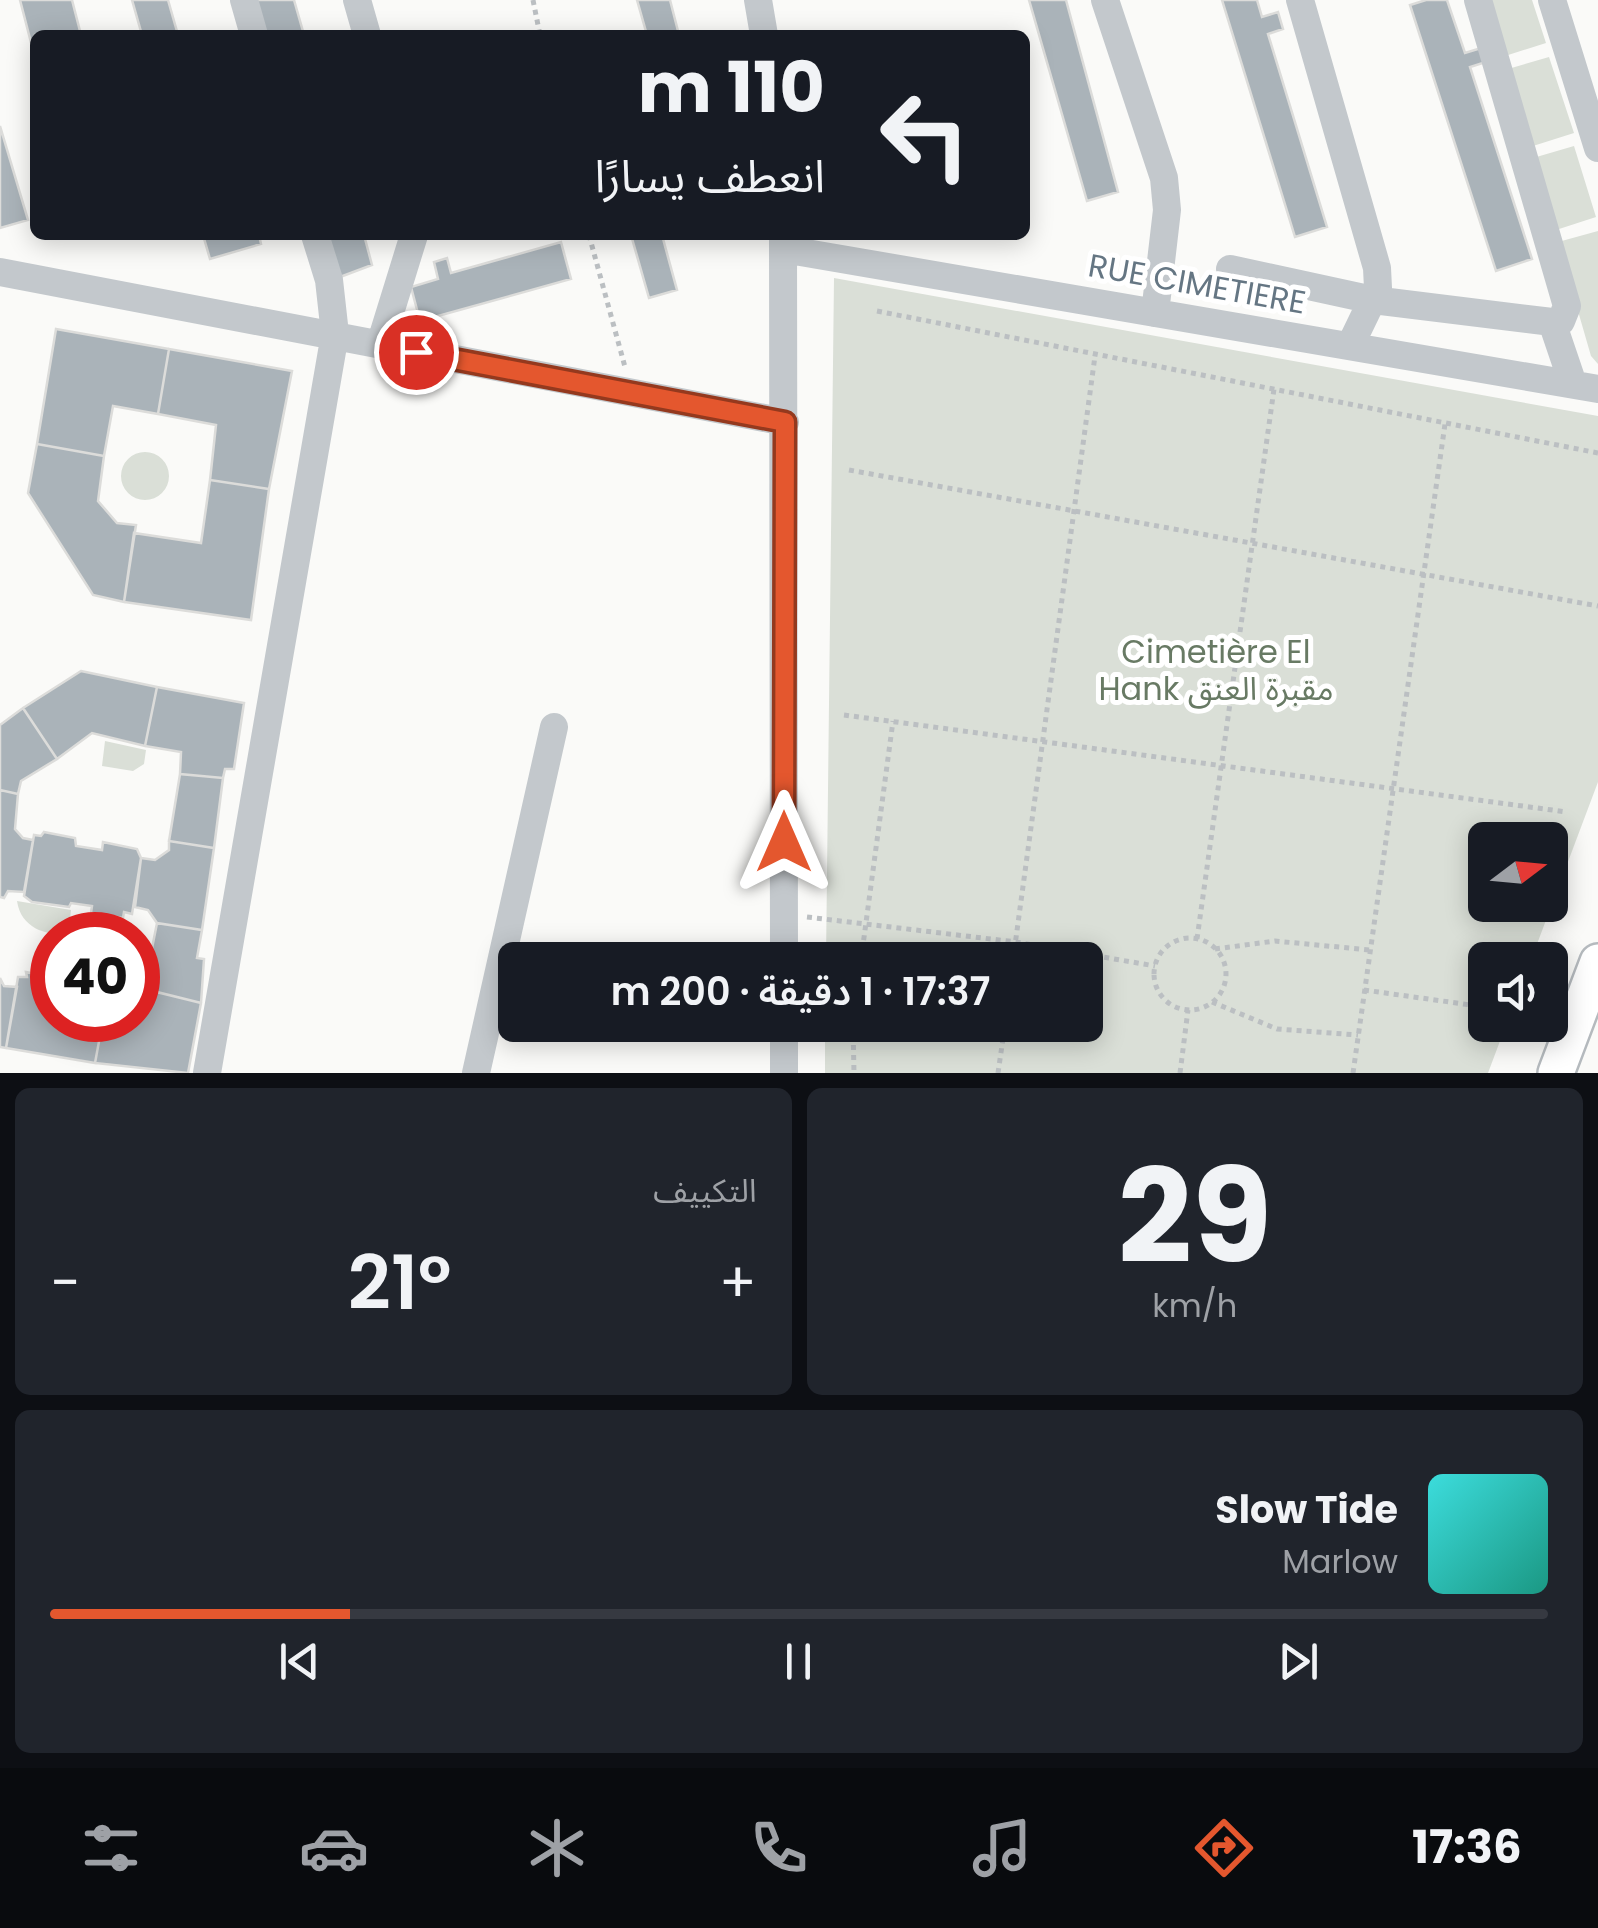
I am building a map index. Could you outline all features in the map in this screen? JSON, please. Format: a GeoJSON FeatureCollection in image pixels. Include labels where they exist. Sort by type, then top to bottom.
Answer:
{"type":"FeatureCollection","features":[{"type":"Feature","properties":{"kind":"main road"},"geometry":{"type":"LineString","coordinates":[[1556,1073],[1598,962]]}},
{"type":"Feature","properties":{"kind":"street"},"geometry":{"type":"LineString","coordinates":[[244,0],[253,30]]}},
{"type":"Feature","properties":{"kind":"street"},"geometry":{"type":"LineString","coordinates":[[357,0],[366,30]]}},
{"type":"Feature","properties":{"kind":"street"},"geometry":{"type":"LineString","coordinates":[[758,0],[763,30]]}},
{"type":"Feature","properties":{"kind":"street"},"geometry":{"type":"LineString","coordinates":[[1105,0],[1164,178],[1167,210],[1155,312]]}},
{"type":"Feature","properties":{"kind":"street"},"geometry":{"type":"LineString","coordinates":[[1300,0],[1376,268],[1373,300],[1350,346]]}},
{"type":"Feature","properties":{"kind":"street"},"geometry":{"type":"LineString","coordinates":[[1230,269],[1373,300],[1561,321],[1567,306],[1478,0]]}},
{"type":"Feature","properties":{"kind":"street"},"geometry":{"type":"LineString","coordinates":[[1552,0],[1598,148]]}},
{"type":"Feature","properties":{"kind":"street"},"geometry":{"type":"LineString","coordinates":[[207,1073],[335,334],[329,280],[317,240]]}},
{"type":"Feature","properties":{"kind":"street"},"geometry":{"type":"LineString","coordinates":[[380,345],[412,240]]}},
{"type":"Feature","properties":{"kind":"street"},"geometry":{"type":"LineString","coordinates":[[783,242],[784,942]]}},
{"type":"Feature","properties":{"kind":"street","name":"RUE CIMETIERE"},"geometry":{"type":"LineString","coordinates":[[783,242],[1155,312],[1585,386]]}},
{"type":"Feature","properties":{"kind":"street"},"geometry":{"type":"LineString","coordinates":[[0,272],[785,422]]}},
{"type":"Feature","properties":{"kind":"street"},"geometry":{"type":"LineString","coordinates":[[1552,322],[1585,386]]}},
{"type":"Feature","properties":{"kind":"street"},"geometry":{"type":"LineString","coordinates":[[476,1073],[554,727]]}},
{"type":"Feature","properties":{"kind":"street"},"geometry":{"type":"LineString","coordinates":[[784,1042],[784,1073]]}},
{"type":"Feature","properties":{"kind":"path"},"geometry":{"type":"LineString","coordinates":[[533,0],[539,30]]}},
{"type":"Feature","properties":{"kind":"path"},"geometry":{"type":"LineString","coordinates":[[591,240],[632,392]]}},
{"type":"Feature","properties":{"kind":"path"},"geometry":{"type":"LineString","coordinates":[[877,311],[1598,453]]}},
{"type":"Feature","properties":{"kind":"path"},"geometry":{"type":"LineString","coordinates":[[784,914],[1016,942],[1095,356]]}},
{"type":"Feature","properties":{"kind":"path"},"geometry":{"type":"LineString","coordinates":[[1197,939],[1274,390]]}},
{"type":"Feature","properties":{"kind":"path"},"geometry":{"type":"LineString","coordinates":[[1352,1073],[1445,424]]}},
{"type":"Feature","properties":{"kind":"path"},"geometry":{"type":"LineString","coordinates":[[849,470],[1598,606]]}},
{"type":"Feature","properties":{"kind":"path"},"geometry":{"type":"LineString","coordinates":[[844,715],[1567,812]]}},
{"type":"Feature","properties":{"kind":"path"},"geometry":{"type":"LineString","coordinates":[[864,942],[892,721]]}},
{"type":"Feature","properties":{"kind":"path"},"geometry":{"type":"LineString","coordinates":[[1197,939],[1215,948],[1223,960],[1225,980],[1212,1002],[1188,1010],[1161,996],[1155,966],[1170,944],[1197,939]]}},
{"type":"Feature","properties":{"kind":"path"},"geometry":{"type":"LineString","coordinates":[[1215,948],[1275,942],[1370,950]]}},
{"type":"Feature","properties":{"kind":"path"},"geometry":{"type":"LineString","coordinates":[[1103,957],[1155,966]]}},
{"type":"Feature","properties":{"kind":"path"},"geometry":{"type":"LineString","coordinates":[[1364,990],[1468,1005]]}},
{"type":"Feature","properties":{"kind":"path"},"geometry":{"type":"LineString","coordinates":[[1212,1002],[1277,1029],[1358,1035]]}},
{"type":"Feature","properties":{"kind":"path"},"geometry":{"type":"LineString","coordinates":[[1180,1073],[1188,1010]]}},
{"type":"Feature","properties":{"kind":"path"},"geometry":{"type":"LineString","coordinates":[[853,1042],[854,1073]]}},
{"type":"Feature","properties":{"kind":"path"},"geometry":{"type":"LineString","coordinates":[[998,1073],[1003,1042]]}},
{"type":"Feature","properties":{"kind":"green space"},"geometry":{"type":"Polygon","coordinates":[[[1487,0],[1532,0],[1546,43],[1505,56],[1487,0]]]}},
{"type":"Feature","properties":{"kind":"green space"},"geometry":{"type":"Polygon","coordinates":[[[1549,57],[1574,133],[1533,146],[1508,69],[1549,57]]]}},
{"type":"Feature","properties":{"kind":"green space"},"geometry":{"type":"Polygon","coordinates":[[[1574,146],[1596,217],[1556,230],[1533,158],[1574,146]]]}},
{"type":"Feature","properties":{"kind":"green space"},"geometry":{"type":"Polygon","coordinates":[[[1598,231],[1598,364],[1591,356],[1558,242],[1598,231]]]}},
{"type":"Feature","properties":{"kind":"green space","name":"Cimetière El Hank مقبرة العنق"},"geometry":{"type":"Polygon","coordinates":[[[834,278],[1598,416],[1598,782],[1568,862],[1568,822],[1468,822],[1468,922],[1545,922],[1538,942],[1468,942],[1468,1042],[1500,1042],[1488,1073],[825,1073],[825,1042],[1103,1042],[1103,942],[826,942],[834,278]]]}},
{"type":"Feature","properties":{"kind":"green space"},"geometry":{"type":"Polygon","coordinates":[[[145,452],[162,459],[169,476],[162,493],[145,500],[128,493],[121,476],[128,459],[145,452]]]}},
{"type":"Feature","properties":{"kind":"green space"},"geometry":{"type":"Polygon","coordinates":[[[105,741],[146,750],[144,764],[133,771],[102,766],[105,741]]]}},
{"type":"Feature","properties":{"kind":"green space"},"geometry":{"type":"Polygon","coordinates":[[[17,901],[71,910],[30,912],[30,925],[17,901]]]}},
{"type":"Feature","properties":{"kind":"building"},"geometry":{"type":"Polygon","coordinates":[[[20,0],[72,0],[80,30],[30,30],[30,39],[20,0]]]}},
{"type":"Feature","properties":{"kind":"building"},"geometry":{"type":"Polygon","coordinates":[[[132,0],[168,0],[177,30],[141,30],[132,0]]]}},
{"type":"Feature","properties":{"kind":"building"},"geometry":{"type":"Polygon","coordinates":[[[255,0],[294,0],[303,30],[264,30],[255,0]]]}},
{"type":"Feature","properties":{"kind":"building"},"geometry":{"type":"Polygon","coordinates":[[[637,0],[670,0],[678,30],[646,30],[637,0]]]}},
{"type":"Feature","properties":{"kind":"building"},"geometry":{"type":"Polygon","coordinates":[[[1029,0],[1066,0],[1118,192],[1087,201],[1029,0]]]}},
{"type":"Feature","properties":{"kind":"building"},"geometry":{"type":"Polygon","coordinates":[[[1222,0],[1257,0],[1262,17],[1278,12],[1283,29],[1268,34],[1327,227],[1295,237],[1222,0]]]}},
{"type":"Feature","properties":{"kind":"building"},"geometry":{"type":"Polygon","coordinates":[[[1447,0],[1465,53],[1481,48],[1486,62],[1470,67],[1532,259],[1496,271],[1410,5],[1447,0]]]}},
{"type":"Feature","properties":{"kind":"building"},"geometry":{"type":"Polygon","coordinates":[[[0,126],[28,220],[0,228],[0,126]]]}},
{"type":"Feature","properties":{"kind":"building"},"geometry":{"type":"Polygon","coordinates":[[[204,240],[260,240],[261,244],[210,259],[204,240]]]}},
{"type":"Feature","properties":{"kind":"building"},"geometry":{"type":"Polygon","coordinates":[[[329,240],[365,240],[372,265],[340,277],[329,240]]]}},
{"type":"Feature","properties":{"kind":"building"},"geometry":{"type":"Polygon","coordinates":[[[632,240],[663,240],[677,290],[649,298],[632,240]]]}},
{"type":"Feature","properties":{"kind":"building"},"geometry":{"type":"Polygon","coordinates":[[[561,242],[571,279],[420,321],[411,287],[438,279],[434,262],[447,258],[451,273],[561,242]]]}},
{"type":"Feature","properties":{"kind":"building"},"geometry":{"type":"Polygon","coordinates":[[[56,329],[169,349],[158,414],[113,406],[104,456],[37,444],[56,329]]]}},
{"type":"Feature","properties":{"kind":"building"},"geometry":{"type":"Polygon","coordinates":[[[169,349],[292,371],[269,489],[210,480],[216,425],[158,414],[169,349]]]}},
{"type":"Feature","properties":{"kind":"building"},"geometry":{"type":"Polygon","coordinates":[[[37,444],[104,456],[98,501],[117,523],[136,525],[124,602],[93,595],[28,493],[37,444]]]}},
{"type":"Feature","properties":{"kind":"building"},"geometry":{"type":"Polygon","coordinates":[[[210,480],[269,489],[251,620],[124,602],[134,533],[201,543],[210,480]]]}},
{"type":"Feature","properties":{"kind":"building"},"geometry":{"type":"Polygon","coordinates":[[[81,671],[157,687],[145,746],[92,733],[57,759],[23,708],[81,671]]]}},
{"type":"Feature","properties":{"kind":"building"},"geometry":{"type":"Polygon","coordinates":[[[157,687],[244,703],[234,769],[225,769],[223,778],[180,774],[181,752],[145,746],[157,687]]]}},
{"type":"Feature","properties":{"kind":"building"},"geometry":{"type":"Polygon","coordinates":[[[23,708],[57,759],[21,781],[18,794],[0,790],[0,725],[23,708]]]}},
{"type":"Feature","properties":{"kind":"building"},"geometry":{"type":"Polygon","coordinates":[[[180,774],[223,778],[214,848],[169,841],[180,774]]]}},
{"type":"Feature","properties":{"kind":"building"},"geometry":{"type":"Polygon","coordinates":[[[0,790],[18,794],[15,829],[23,838],[33,840],[24,892],[8,891],[4,898],[0,897],[0,790]]]}},
{"type":"Feature","properties":{"kind":"building"},"geometry":{"type":"Polygon","coordinates":[[[44,832],[75,838],[76,846],[102,850],[103,842],[137,849],[141,858],[132,912],[91,912],[92,906],[32,902],[24,896],[34,835],[44,832]]]}},
{"type":"Feature","properties":{"kind":"building"},"geometry":{"type":"Polygon","coordinates":[[[169,841],[214,848],[202,930],[160,923],[160,912],[135,907],[141,858],[155,860],[169,850],[169,841]]]}},
{"type":"Feature","properties":{"kind":"building"},"geometry":{"type":"Polygon","coordinates":[[[160,923],[202,930],[197,958],[204,959],[201,1003],[160,993],[160,923]]]}},
{"type":"Feature","properties":{"kind":"building"},"geometry":{"type":"Polygon","coordinates":[[[26,972],[30,973],[30,1042],[99,1042],[95,1063],[6,1048],[18,977],[27,977],[26,972]]]}},
{"type":"Feature","properties":{"kind":"building"},"geometry":{"type":"Polygon","coordinates":[[[0,978],[4,986],[17,987],[6,1048],[0,1047],[0,978]]]}},
{"type":"Feature","properties":{"kind":"building"},"geometry":{"type":"Polygon","coordinates":[[[160,993],[201,1003],[188,1073],[95,1063],[99,1042],[160,1042],[160,993]]]}},
{"type":"Feature","properties":{"kind":"route"},"geometry":{"type":"LineString","coordinates":[[416,352],[785,422],[784,842]]}}]}
